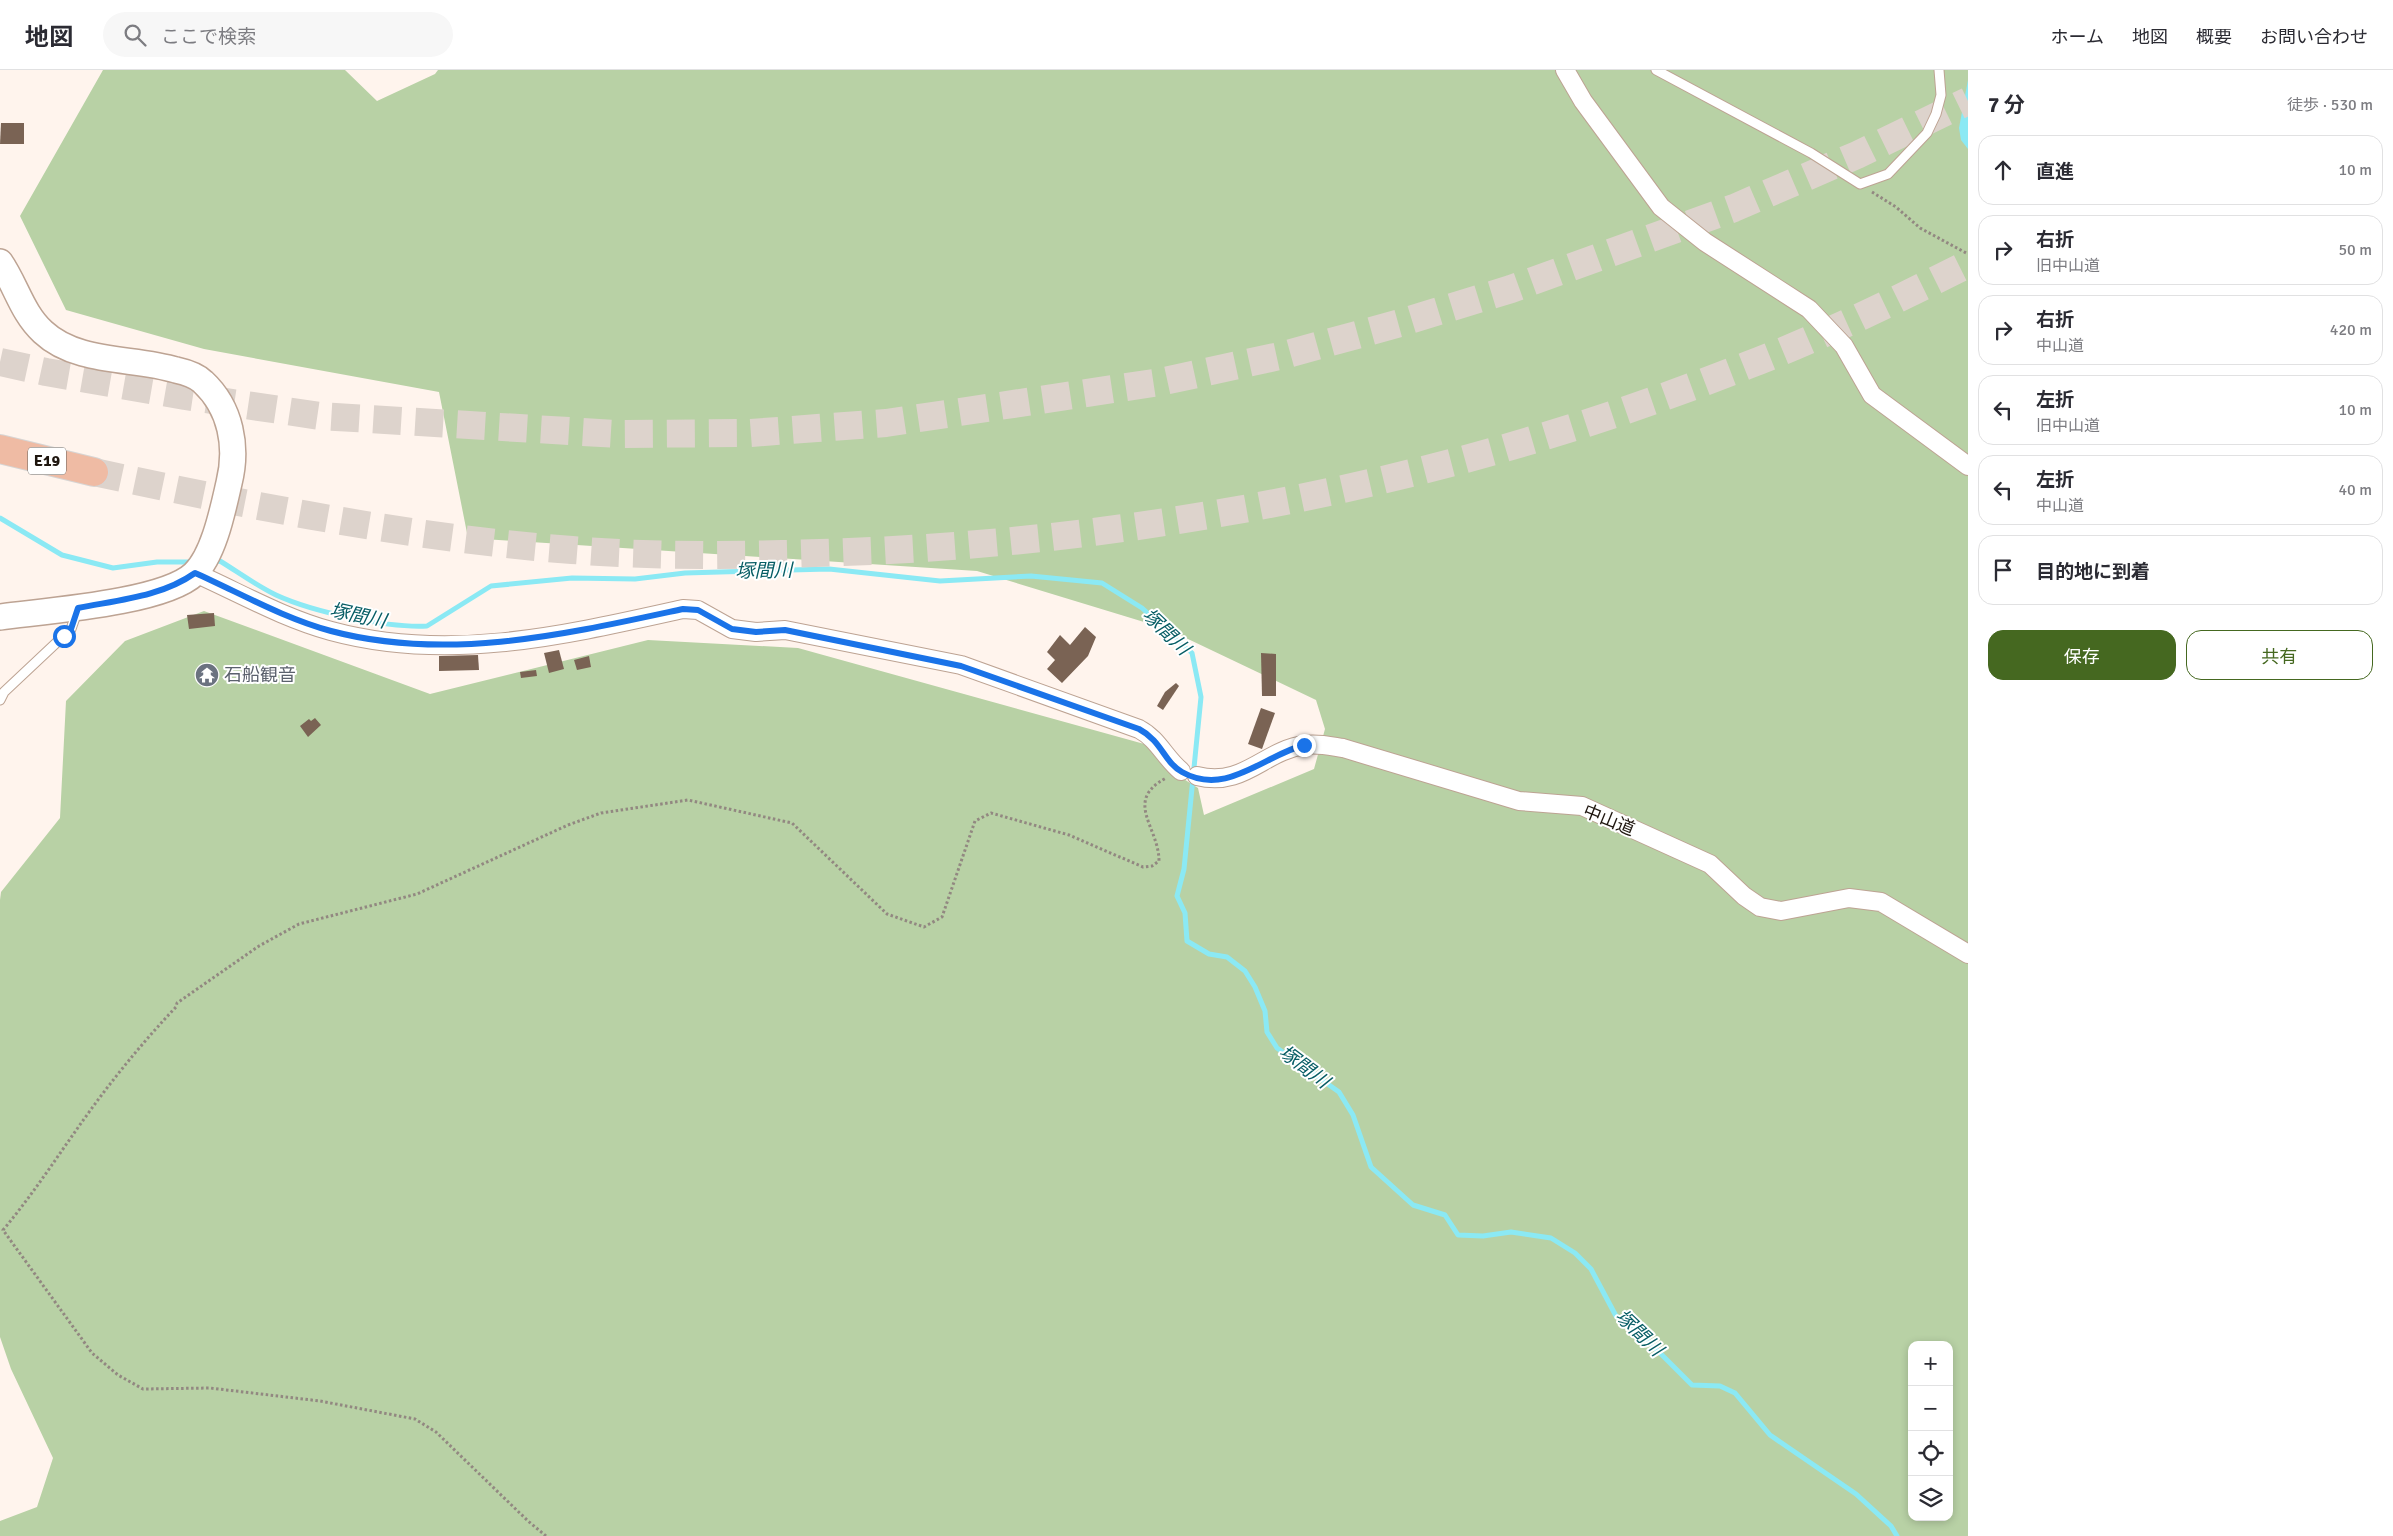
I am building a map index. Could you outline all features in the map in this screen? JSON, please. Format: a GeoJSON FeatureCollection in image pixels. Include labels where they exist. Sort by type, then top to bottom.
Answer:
{"type":"FeatureCollection","features":[{"type":"Feature","properties":{"kind":"highway","name":"E19"},"geometry":{"type":"LineString","coordinates":[[0,449],[94,472]]}},
{"type":"Feature","properties":{"kind":"street"},"geometry":{"type":"LineString","coordinates":[[1565,70],[1583,101],[1661,206],[1705,242],[1809,309],[1844,346],[1872,395],[1968,466]]}},
{"type":"Feature","properties":{"kind":"street"},"geometry":{"type":"LineString","coordinates":[[0,262],[10,276],[30,318],[44,333],[60,344],[88,354],[159,364],[202,381],[227,414],[233,437],[233,469],[217,530],[209,549],[195,573],[180,583],[160,591],[78,608],[0,617]]}},
{"type":"Feature","properties":{"kind":"street"},"geometry":{"type":"LineString","coordinates":[[195,573],[280,614],[330,631],[377,641],[445,647],[476,646],[569,633],[683,609],[698,610],[732,629],[756,632],[785,630],[961,666],[1139,729],[1158,742],[1172,764],[1188,774]]}},
{"type":"Feature","properties":{"kind":"street","name":"中山道"},"geometry":{"type":"LineString","coordinates":[[1188,774],[1225,780],[1239,775],[1291,748],[1320,744],[1343,748],[1519,801],[1582,806],[1710,864],[1744,896],[1760,907],[1781,911],[1849,898],[1881,902],[1968,954]]}},
{"type":"Feature","properties":{"kind":"lane"},"geometry":{"type":"LineString","coordinates":[[1656,70],[1811,153],[1860,184],[1888,174],[1926,134],[1936,114],[1940,94],[1939,70]]}},
{"type":"Feature","properties":{"kind":"lane"},"geometry":{"type":"LineString","coordinates":[[0,700],[4,692],[71,629],[78,608]]}},
{"type":"Feature","properties":{"kind":"path"},"geometry":{"type":"LineString","coordinates":[[1860,184],[1896,207],[1920,228],[1968,254]]}},
{"type":"Feature","properties":{"kind":"path"},"geometry":{"type":"LineString","coordinates":[[546,1536],[436,1432],[415,1419],[320,1401],[219,1389],[143,1389],[118,1375],[92,1353],[3,1230],[28,1200],[76,1130],[151,1033],[176,1008],[177,1003],[259,946],[299,924],[417,894],[568,825],[601,813],[688,800],[792,822],[886,914],[924,927],[942,917],[975,821],[991,813],[1069,835],[1143,866],[1152,866],[1159,861],[1159,848],[1144,808],[1145,797],[1154,785],[1188,774]]}},
{"type":"Feature","properties":{"kind":"green space"},"geometry":{"type":"Polygon","coordinates":[[[103,70],[345,70],[377,101],[435,74],[438,70],[1968,70],[1968,1536],[0,1536],[0,1521],[37,1507],[53,1458],[11,1369],[0,1337],[1,892],[60,818],[66,701],[125,641],[204,611],[430,694],[648,640],[798,648],[1155,747],[1171,771],[1198,788],[1204,815],[1314,769],[1325,729],[1316,700],[1167,629],[977,571],[468,538],[439,392],[204,349],[66,310],[20,216],[103,70]]]}},
{"type":"Feature","properties":{"kind":"water"},"geometry":{"type":"Polygon","coordinates":[[[1968,80],[1968,149],[1961,140],[1959,128],[1968,80]]]}},
{"type":"Feature","properties":{"kind":"building"},"geometry":{"type":"Polygon","coordinates":[[[1,123],[24,123],[24,144],[0,144],[1,123]]]}},
{"type":"Feature","properties":{"kind":"building"},"geometry":{"type":"Polygon","coordinates":[[[214,613],[215,626],[189,629],[187,615],[214,613]]]}},
{"type":"Feature","properties":{"kind":"building"},"geometry":{"type":"Polygon","coordinates":[[[1085,627],[1096,637],[1088,656],[1062,683],[1047,669],[1055,660],[1047,652],[1060,635],[1070,645],[1085,627]]]}},
{"type":"Feature","properties":{"kind":"building"},"geometry":{"type":"Polygon","coordinates":[[[559,650],[564,669],[549,673],[544,653],[559,650]]]}},
{"type":"Feature","properties":{"kind":"building"},"geometry":{"type":"Polygon","coordinates":[[[1261,653],[1276,654],[1276,696],[1262,696],[1261,653]]]}},
{"type":"Feature","properties":{"kind":"building"},"geometry":{"type":"Polygon","coordinates":[[[478,655],[479,670],[439,671],[439,656],[478,655]]]}},
{"type":"Feature","properties":{"kind":"building"},"geometry":{"type":"Polygon","coordinates":[[[589,656],[591,667],[577,670],[574,660],[589,656]]]}},
{"type":"Feature","properties":{"kind":"building"},"geometry":{"type":"Polygon","coordinates":[[[536,670],[537,676],[521,678],[520,672],[536,670]]]}},
{"type":"Feature","properties":{"kind":"building"},"geometry":{"type":"Polygon","coordinates":[[[1176,683],[1179,686],[1163,710],[1157,706],[1165,692],[1176,683]]]}},
{"type":"Feature","properties":{"kind":"building"},"geometry":{"type":"Polygon","coordinates":[[[1261,708],[1275,713],[1262,749],[1248,744],[1261,708]]]}},
{"type":"Feature","properties":{"kind":"building"},"geometry":{"type":"Polygon","coordinates":[[[315,718],[321,725],[308,737],[300,726],[309,719],[311,721],[315,718]]]}},
{"type":"Feature","properties":{"kind":"waterway","name":"塚間川"},"geometry":{"type":"LineString","coordinates":[[0,518],[62,555],[113,568],[157,562],[193,562]]}},
{"type":"Feature","properties":{"kind":"waterway","name":"塚間川"},"geometry":{"type":"LineString","coordinates":[[211,562],[220,561],[276,595],[291,601],[350,618],[411,626],[427,626],[491,586],[572,578],[635,579],[685,573],[829,569],[940,581],[1031,576],[1102,583],[1142,608],[1192,653],[1201,697],[1184,869],[1177,896],[1185,913],[1187,941],[1209,954],[1227,957],[1245,971],[1255,987],[1265,1011],[1267,1032],[1277,1048],[1339,1092],[1353,1115],[1371,1167],[1413,1205],[1445,1215],[1458,1235],[1483,1236],[1511,1232],[1551,1238],[1575,1253],[1591,1269],[1616,1316],[1649,1342],[1692,1385],[1720,1386],[1735,1393],[1770,1435],[1856,1494],[1891,1526],[1897,1536]]}},
{"type":"Feature","properties":{"kind":"tunnel"},"geometry":{"type":"LineString","coordinates":[[0,362],[46,372],[185,396],[320,416],[617,434],[750,433],[886,423],[1160,382],[1284,355],[1400,323],[1511,289],[1734,208],[1857,155],[1968,101]]}},
{"type":"Feature","properties":{"kind":"tunnel"},"geometry":{"type":"LineString","coordinates":[[94,472],[213,497],[391,529],[511,545],[609,553],[722,555],[872,551],[984,544],[1096,532],[1207,515],[1318,494],[1427,469],[1536,439],[1643,404],[1776,354],[1860,317],[1968,264]]}},
{"type":"Feature","properties":{"kind":"place","name":"石船観音"},"geometry":{"type":"Point","coordinates":[207,675]}},
{"type":"Feature","properties":{"kind":"route"},"geometry":{"type":"LineString","coordinates":[[64,636],[71,629],[78,608],[160,591],[180,583],[195,573],[280,614],[330,631],[377,641],[445,647],[476,646],[569,633],[683,609],[698,610],[732,629],[756,632],[785,630],[961,666],[1139,729],[1149,734],[1158,742],[1172,764],[1186,774],[1225,780],[1239,775],[1291,748],[1304,745]]}}]}
